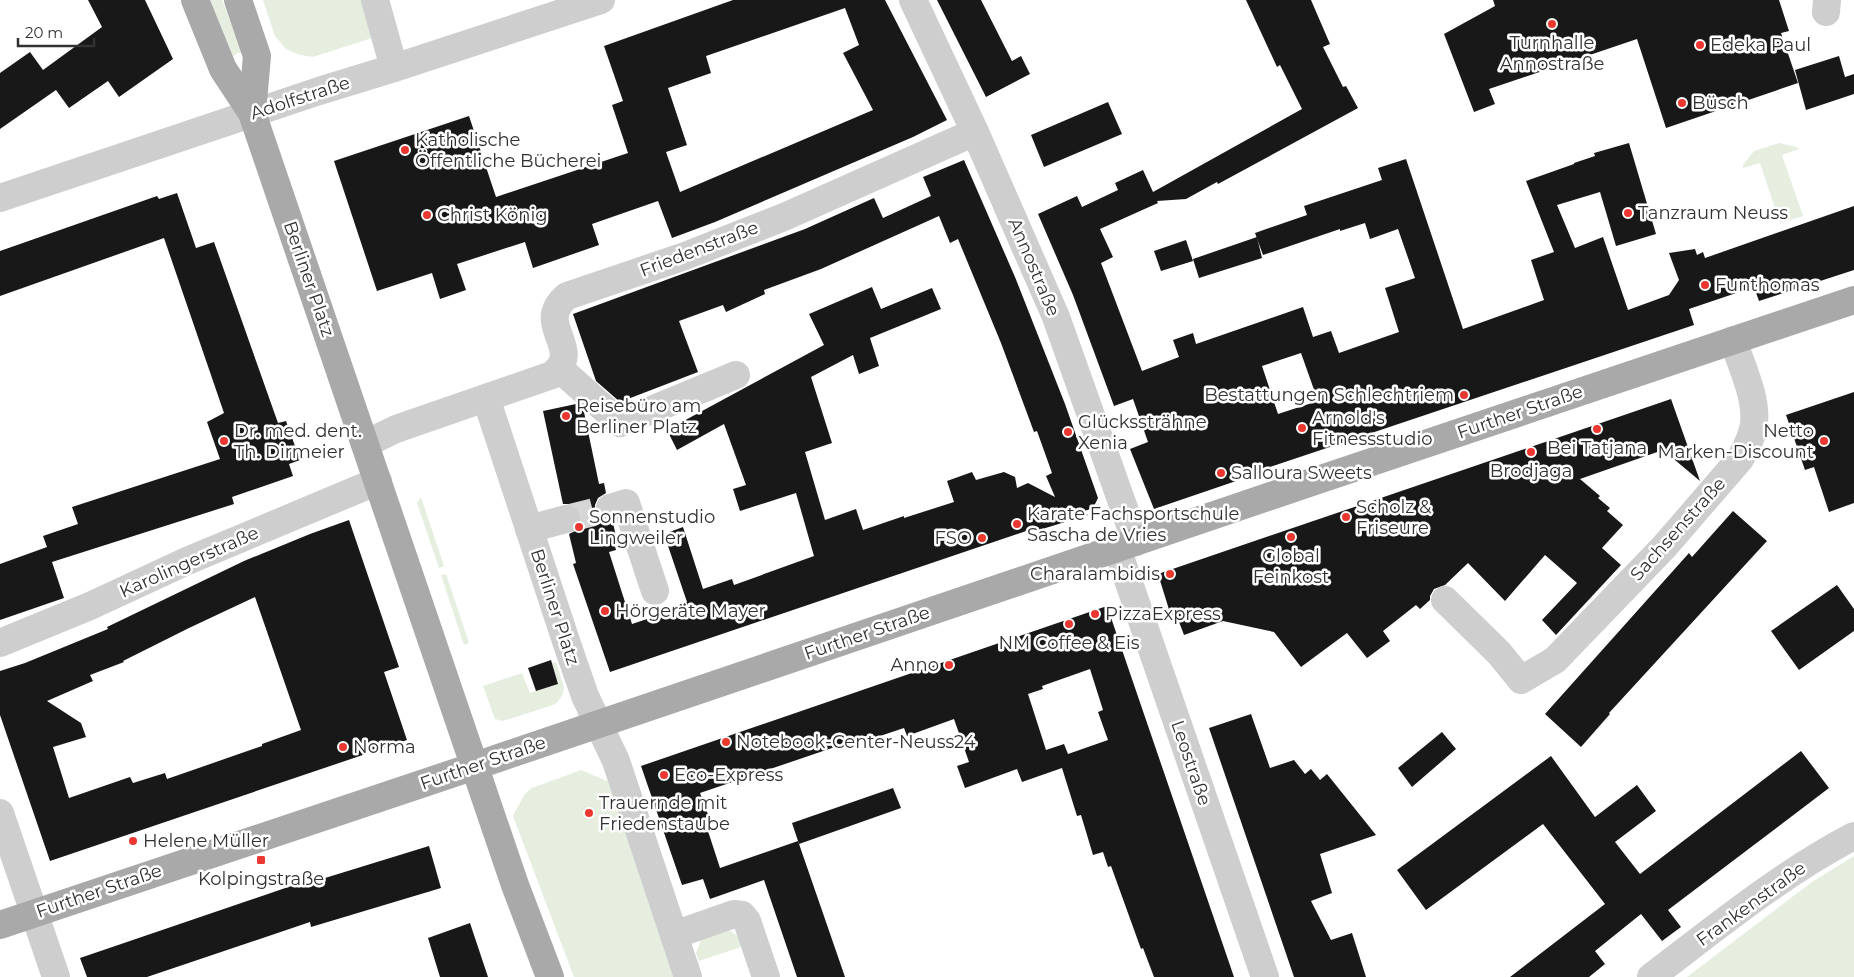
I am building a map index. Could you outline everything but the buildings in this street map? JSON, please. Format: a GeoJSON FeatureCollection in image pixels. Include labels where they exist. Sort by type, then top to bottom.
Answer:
{"type":"FeatureCollection","features":[{"type":"Feature","properties":{"kind":"main road"},"geometry":{"type":"LineString","coordinates":[[194,0],[223,69],[252,113]]}},
{"type":"Feature","properties":{"kind":"main road"},"geometry":{"type":"LineString","coordinates":[[238,0],[257,56],[252,113]]}},
{"type":"Feature","properties":{"kind":"main road","name":"Berliner Platz"},"geometry":{"type":"LineString","coordinates":[[252,113],[515,885],[550,977]]}},
{"type":"Feature","properties":{"kind":"main road","name":"Further Straße"},"geometry":{"type":"LineString","coordinates":[[0,925],[1854,300]]}},
{"type":"Feature","properties":{"kind":"street"},"geometry":{"type":"LineString","coordinates":[[375,0],[394,68]]}},
{"type":"Feature","properties":{"kind":"street","name":"Adolfstraße"},"geometry":{"type":"LineString","coordinates":[[0,198],[252,113],[602,0]]}},
{"type":"Feature","properties":{"kind":"street","name":"Annostraße"},"geometry":{"type":"LineString","coordinates":[[913,0],[975,132],[1056,317],[1126,545]]}},
{"type":"Feature","properties":{"kind":"street","name":"Friedenstraße"},"geometry":{"type":"LineString","coordinates":[[560,369],[564,361],[564,352],[555,323],[555,312],[559,303],[567,296],[685,256],[784,217],[975,132]]}},
{"type":"Feature","properties":{"kind":"street","name":"Sachsenstraße"},"geometry":{"type":"LineString","coordinates":[[1521,680],[1555,660],[1664,547],[1740,459],[1749,443],[1754,424],[1765,402],[1733,340]]}},
{"type":"Feature","properties":{"kind":"street"},"geometry":{"type":"LineString","coordinates":[[366,444],[396,429],[552,375],[560,369],[620,423],[736,375]]}},
{"type":"Feature","properties":{"kind":"street","name":"Berliner Platz"},"geometry":{"type":"LineString","coordinates":[[486,398],[585,696],[616,761],[688,977]]}},
{"type":"Feature","properties":{"kind":"street","name":"Karolingerstraße"},"geometry":{"type":"LineString","coordinates":[[0,643],[90,606],[187,561],[378,481]]}},
{"type":"Feature","properties":{"kind":"street"},"geometry":{"type":"LineString","coordinates":[[610,508],[626,503],[655,591]]}},
{"type":"Feature","properties":{"kind":"street"},"geometry":{"type":"LineString","coordinates":[[529,529],[566,519]]}},
{"type":"Feature","properties":{"kind":"street","name":"Leostraße"},"geometry":{"type":"LineString","coordinates":[[1126,545],[1265,977]]}},
{"type":"Feature","properties":{"kind":"street"},"geometry":{"type":"LineString","coordinates":[[1445,600],[1499,653],[1521,680]]}},
{"type":"Feature","properties":{"kind":"street"},"geometry":{"type":"LineString","coordinates":[[1450,626],[1488,663],[1521,680]]}},
{"type":"Feature","properties":{"kind":"street"},"geometry":{"type":"LineString","coordinates":[[0,813],[56,977]]}},
{"type":"Feature","properties":{"kind":"street","name":"Frankenstraße"},"geometry":{"type":"LineString","coordinates":[[1651,977],[1785,877],[1833,846],[1854,836]]}},
{"type":"Feature","properties":{"kind":"street"},"geometry":{"type":"LineString","coordinates":[[674,935],[734,914],[742,915],[747,921],[766,977]]}},
{"type":"Feature","properties":{"kind":"green space"},"geometry":{"type":"Polygon","coordinates":[[[210,0],[222,0],[242,51],[233,56],[210,0]]]}},
{"type":"Feature","properties":{"kind":"green space"},"geometry":{"type":"Polygon","coordinates":[[[263,0],[363,0],[375,37],[313,57],[300,55],[286,49],[275,36],[263,0]]]}},
{"type":"Feature","properties":{"kind":"green space"},"geometry":{"type":"Polygon","coordinates":[[[1779,143],[1799,149],[1782,155],[1803,216],[1780,223],[1760,163],[1743,168],[1743,165],[1754,151],[1779,143]]]}},
{"type":"Feature","properties":{"kind":"green space"},"geometry":{"type":"Polygon","coordinates":[[[421,497],[444,566],[439,568],[417,503],[421,497]]]}},
{"type":"Feature","properties":{"kind":"green space"},"geometry":{"type":"Polygon","coordinates":[[[446,574],[469,643],[464,645],[441,575],[446,574]]]}},
{"type":"Feature","properties":{"kind":"green space"},"geometry":{"type":"Polygon","coordinates":[[[556,662],[564,688],[562,696],[556,704],[503,721],[495,719],[483,686],[522,673],[530,693],[558,684],[552,663],[556,662]]]}},
{"type":"Feature","properties":{"kind":"green space"},"geometry":{"type":"Polygon","coordinates":[[[581,770],[607,781],[611,779],[680,977],[574,977],[513,816],[524,795],[532,788],[581,770]]]}},
{"type":"Feature","properties":{"kind":"green space"},"geometry":{"type":"Polygon","coordinates":[[[1854,856],[1854,977],[1687,977],[1812,882],[1854,856]]]}},
{"type":"Feature","properties":{"kind":"green space"},"geometry":{"type":"Polygon","coordinates":[[[729,930],[741,938],[744,946],[699,961],[696,953],[701,940],[721,931],[729,930]]]}},
{"type":"Feature","properties":{"kind":"tunnel"},"geometry":{"type":"LineString","coordinates":[[566,519],[610,508]]}},
{"type":"Feature","properties":{"kind":"place","name":"Turnhalle Annostraße"},"geometry":{"type":"Point","coordinates":[1552,24]}},
{"type":"Feature","properties":{"kind":"place","name":"Edeka Paul"},"geometry":{"type":"Point","coordinates":[1700,45]}},
{"type":"Feature","properties":{"kind":"place","name":"Büsch"},"geometry":{"type":"Point","coordinates":[1682,103]}},
{"type":"Feature","properties":{"kind":"place","name":"Katholische Öffentliche Bücherei"},"geometry":{"type":"Point","coordinates":[405,150]}},
{"type":"Feature","properties":{"kind":"place","name":"Tanzraum Neuss"},"geometry":{"type":"Point","coordinates":[1628,213]}},
{"type":"Feature","properties":{"kind":"place","name":"Christ König"},"geometry":{"type":"Point","coordinates":[427,215]}},
{"type":"Feature","properties":{"kind":"place","name":"Funthomas"},"geometry":{"type":"Point","coordinates":[1705,285]}},
{"type":"Feature","properties":{"kind":"place","name":"Bestattungen Schlechtriem"},"geometry":{"type":"Point","coordinates":[1464,395]}},
{"type":"Feature","properties":{"kind":"place","name":"Reisebüro am Berliner Platz"},"geometry":{"type":"Point","coordinates":[566,416]}},
{"type":"Feature","properties":{"kind":"place","name":"Arnold's Fitnessstudio"},"geometry":{"type":"Point","coordinates":[1302,428]}},
{"type":"Feature","properties":{"kind":"place","name":"Bei Tatjana"},"geometry":{"type":"Point","coordinates":[1597,429]}},
{"type":"Feature","properties":{"kind":"place","name":"Glückssträhne Xenia"},"geometry":{"type":"Point","coordinates":[1068,432]}},
{"type":"Feature","properties":{"kind":"place","name":"Dr. med. dent. Th. Dirmeier"},"geometry":{"type":"Point","coordinates":[224,441]}},
{"type":"Feature","properties":{"kind":"place","name":"Netto Marken-Discount"},"geometry":{"type":"Point","coordinates":[1824,441]}},
{"type":"Feature","properties":{"kind":"place","name":"Brodjaga"},"geometry":{"type":"Point","coordinates":[1531,452]}},
{"type":"Feature","properties":{"kind":"place","name":"Salloura Sweets"},"geometry":{"type":"Point","coordinates":[1221,473]}},
{"type":"Feature","properties":{"kind":"place","name":"Scholz & Friseure"},"geometry":{"type":"Point","coordinates":[1346,517]}},
{"type":"Feature","properties":{"kind":"place","name":"Karate Fachsportschule Sascha de Vries"},"geometry":{"type":"Point","coordinates":[1017,524]}},
{"type":"Feature","properties":{"kind":"place","name":"Sonnenstudio Lingweiler"},"geometry":{"type":"Point","coordinates":[579,527]}},
{"type":"Feature","properties":{"kind":"place","name":"Global Feinkost"},"geometry":{"type":"Point","coordinates":[1291,537]}},
{"type":"Feature","properties":{"kind":"place","name":"FSO"},"geometry":{"type":"Point","coordinates":[982,538]}},
{"type":"Feature","properties":{"kind":"place","name":"Charalambidis"},"geometry":{"type":"Point","coordinates":[1170,574]}},
{"type":"Feature","properties":{"kind":"place","name":"Hörgeräte Mayer"},"geometry":{"type":"Point","coordinates":[605,611]}},
{"type":"Feature","properties":{"kind":"place","name":"PizzaExpress"},"geometry":{"type":"Point","coordinates":[1095,614]}},
{"type":"Feature","properties":{"kind":"place","name":"NM Coffee & Eis"},"geometry":{"type":"Point","coordinates":[1069,624]}},
{"type":"Feature","properties":{"kind":"place","name":"Anno"},"geometry":{"type":"Point","coordinates":[949,665]}},
{"type":"Feature","properties":{"kind":"place","name":"Notebook-Center-Neuss24"},"geometry":{"type":"Point","coordinates":[726,742]}},
{"type":"Feature","properties":{"kind":"place","name":"Norma"},"geometry":{"type":"Point","coordinates":[343,747]}},
{"type":"Feature","properties":{"kind":"place","name":"Eco-Express"},"geometry":{"type":"Point","coordinates":[664,775]}},
{"type":"Feature","properties":{"kind":"place","name":"Trauernde mit Friedenstaube"},"geometry":{"type":"Point","coordinates":[589,813]}},
{"type":"Feature","properties":{"kind":"place","name":"Helene Müller"},"geometry":{"type":"Point","coordinates":[133,841]}},
{"type":"Feature","properties":{"kind":"place","name":"Kolpingstraße"},"geometry":{"type":"Point","coordinates":[261,860]}}]}
